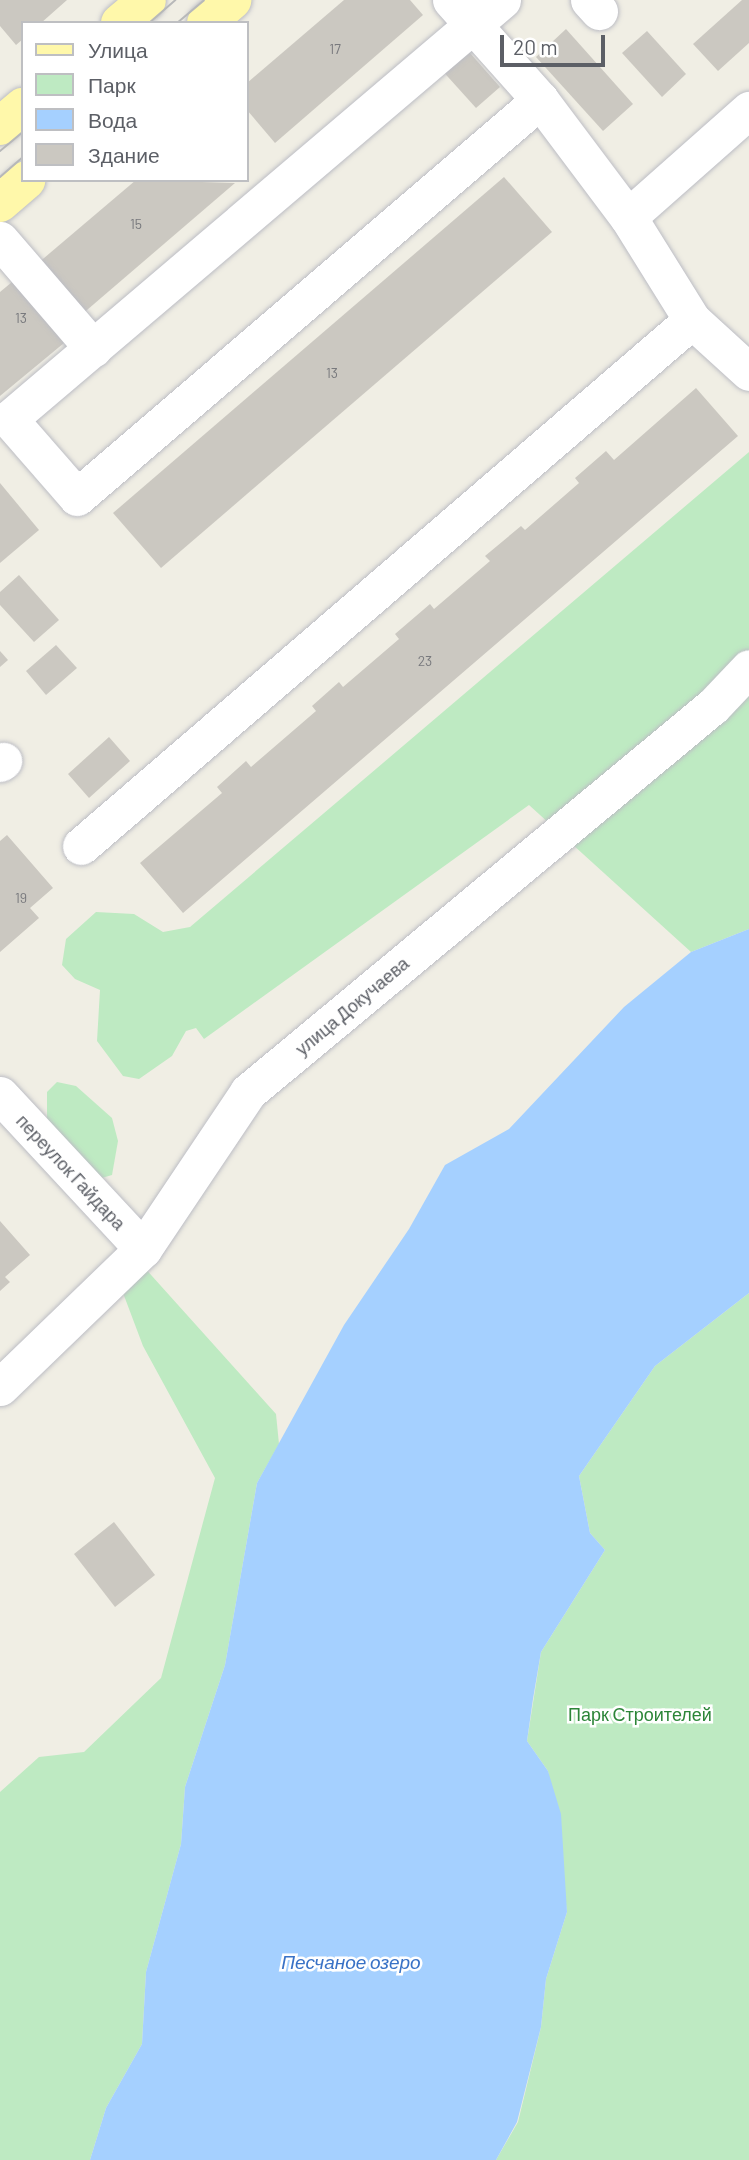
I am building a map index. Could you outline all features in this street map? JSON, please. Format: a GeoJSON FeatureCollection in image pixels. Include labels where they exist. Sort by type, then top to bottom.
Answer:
{"type":"FeatureCollection","features":[{"type":"Feature","properties":{"kind":"main road"},"geometry":{"type":"LineString","coordinates":[[122,21],[147,0]]}},
{"type":"Feature","properties":{"kind":"main road"},"geometry":{"type":"LineString","coordinates":[[208,21],[232,0]]}},
{"type":"Feature","properties":{"kind":"main road"},"geometry":{"type":"LineString","coordinates":[[0,127],[21,109]]}},
{"type":"Feature","properties":{"kind":"main road"},"geometry":{"type":"LineString","coordinates":[[0,203],[24,182]]}},
{"type":"Feature","properties":{"kind":"street"},"geometry":{"type":"LineString","coordinates":[[502,0],[462,13],[93,348],[9,419],[77,497],[540,100]]}},
{"type":"Feature","properties":{"kind":"street"},"geometry":{"type":"LineString","coordinates":[[462,13],[540,100],[628,217],[692,320],[749,372]]}},
{"type":"Feature","properties":{"kind":"street"},"geometry":{"type":"LineString","coordinates":[[628,217],[749,110]]}},
{"type":"Feature","properties":{"kind":"street"},"geometry":{"type":"LineString","coordinates":[[0,240],[93,348]]}},
{"type":"Feature","properties":{"kind":"street"},"geometry":{"type":"LineString","coordinates":[[81,846],[692,320]]}},
{"type":"Feature","properties":{"kind":"street","name":"улица Докучаева"},"geometry":{"type":"LineString","coordinates":[[0,1387],[143,1249],[248,1092],[713,706],[749,668]]}},
{"type":"Feature","properties":{"kind":"street","name":"переулок Гайдара"},"geometry":{"type":"LineString","coordinates":[[0,1094],[143,1249]]}},
{"type":"Feature","properties":{"kind":"green space"},"geometry":{"type":"Polygon","coordinates":[[[749,452],[749,929],[691,952],[529,805],[204,1039],[196,1028],[186,1031],[172,1056],[139,1079],[123,1076],[97,1041],[100,990],[75,979],[62,965],[66,939],[96,912],[134,914],[163,932],[190,927],[749,452]]]}},
{"type":"Feature","properties":{"kind":"green space"},"geometry":{"type":"Polygon","coordinates":[[[57,1082],[76,1086],[112,1118],[118,1141],[112,1175],[95,1180],[47,1123],[47,1092],[57,1082]]]}},
{"type":"Feature","properties":{"kind":"green space"},"geometry":{"type":"Polygon","coordinates":[[[143,1266],[276,1414],[279,1444],[257,1483],[225,1665],[185,1787],[181,1844],[146,1972],[142,2044],[106,2108],[90,2160],[0,2160],[0,1792],[39,1757],[84,1752],[161,1678],[215,1478],[143,1346],[120,1285],[143,1266]]]}},
{"type":"Feature","properties":{"kind":"green space","name":"Парк Строителей"},"geometry":{"type":"Polygon","coordinates":[[[749,1293],[749,2160],[496,2160],[518,2122],[541,2027],[546,1979],[567,1912],[548,1771],[527,1741],[541,1652],[605,1550],[590,1533],[579,1476],[655,1366],[749,1293]]]}},
{"type":"Feature","properties":{"kind":"water","name":"Песчаное озеро"},"geometry":{"type":"Polygon","coordinates":[[[749,929],[749,1293],[655,1366],[579,1476],[590,1533],[605,1550],[541,1652],[533,1699],[527,1741],[548,1771],[561,1814],[567,1912],[546,1979],[541,2027],[517,2122],[496,2160],[90,2160],[106,2108],[142,2044],[146,1972],[181,1844],[185,1787],[225,1665],[257,1483],[344,1325],[409,1229],[445,1165],[509,1129],[624,1007],[691,952],[749,929]]]}},
{"type":"Feature","properties":{"kind":"building"},"geometry":{"type":"Polygon","coordinates":[[[0,0],[67,0],[43,21],[21,21],[21,41],[16,45],[0,26],[0,0]]]}},
{"type":"Feature","properties":{"kind":"building"},"geometry":{"type":"Polygon","coordinates":[[[344,0],[410,0],[423,15],[275,143],[248,111],[248,82],[344,0]]]}},
{"type":"Feature","properties":{"kind":"building"},"geometry":{"type":"Polygon","coordinates":[[[742,0],[749,0],[749,43],[718,71],[693,44],[742,0]]]}},
{"type":"Feature","properties":{"kind":"building"},"geometry":{"type":"Polygon","coordinates":[[[566,29],[633,104],[603,131],[536,57],[566,29]]]}},
{"type":"Feature","properties":{"kind":"building"},"geometry":{"type":"Polygon","coordinates":[[[647,31],[686,74],[662,97],[622,53],[647,31]]]}},
{"type":"Feature","properties":{"kind":"building"},"geometry":{"type":"Polygon","coordinates":[[[463,45],[500,87],[476,108],[439,67],[463,45]]]}},
{"type":"Feature","properties":{"kind":"building"},"geometry":{"type":"Polygon","coordinates":[[[504,177],[552,232],[161,568],[113,513],[504,177]]]}},
{"type":"Feature","properties":{"kind":"building"},"geometry":{"type":"Polygon","coordinates":[[[134,182],[235,183],[80,316],[37,264],[134,182]]]}},
{"type":"Feature","properties":{"kind":"building"},"geometry":{"type":"Polygon","coordinates":[[[12,282],[64,343],[0,396],[0,292],[12,282]]]}},
{"type":"Feature","properties":{"kind":"building"},"geometry":{"type":"Polygon","coordinates":[[[696,388],[738,436],[183,913],[140,863],[222,793],[217,787],[246,761],[251,767],[316,711],[312,706],[339,682],[343,687],[399,639],[395,634],[430,604],[434,609],[490,561],[485,556],[521,526],[525,530],[579,483],[575,478],[606,451],[614,460],[696,388]]]}},
{"type":"Feature","properties":{"kind":"building"},"geometry":{"type":"Polygon","coordinates":[[[0,483],[39,530],[0,563],[0,483]]]}},
{"type":"Feature","properties":{"kind":"building"},"geometry":{"type":"Polygon","coordinates":[[[19,575],[59,620],[34,642],[0,605],[0,592],[19,575]]]}},
{"type":"Feature","properties":{"kind":"building"},"geometry":{"type":"Polygon","coordinates":[[[56,645],[77,668],[46,695],[26,671],[56,645]]]}},
{"type":"Feature","properties":{"kind":"building"},"geometry":{"type":"Polygon","coordinates":[[[0,651],[8,660],[0,667],[0,651]]]}},
{"type":"Feature","properties":{"kind":"building"},"geometry":{"type":"Polygon","coordinates":[[[109,737],[130,761],[89,798],[68,774],[109,737]]]}},
{"type":"Feature","properties":{"kind":"building"},"geometry":{"type":"Polygon","coordinates":[[[7,835],[53,888],[30,908],[39,918],[0,952],[0,841],[7,835]]]}},
{"type":"Feature","properties":{"kind":"building"},"geometry":{"type":"Polygon","coordinates":[[[0,1221],[30,1255],[5,1277],[10,1282],[0,1291],[0,1221]]]}},
{"type":"Feature","properties":{"kind":"building"},"geometry":{"type":"Polygon","coordinates":[[[114,1522],[155,1575],[115,1607],[74,1554],[114,1522]]]}},
{"type":"Feature","properties":{"kind":"tram line"},"geometry":{"type":"LineString","coordinates":[[151,21],[175,0]]}},
{"type":"Feature","properties":{"kind":"tram line"},"geometry":{"type":"LineString","coordinates":[[179,21],[204,0]]}},
{"type":"Feature","properties":{"kind":"tram line"},"geometry":{"type":"LineString","coordinates":[[0,151],[21,134]]}},
{"type":"Feature","properties":{"kind":"tram line"},"geometry":{"type":"LineString","coordinates":[[0,177],[21,159]]}}]}
